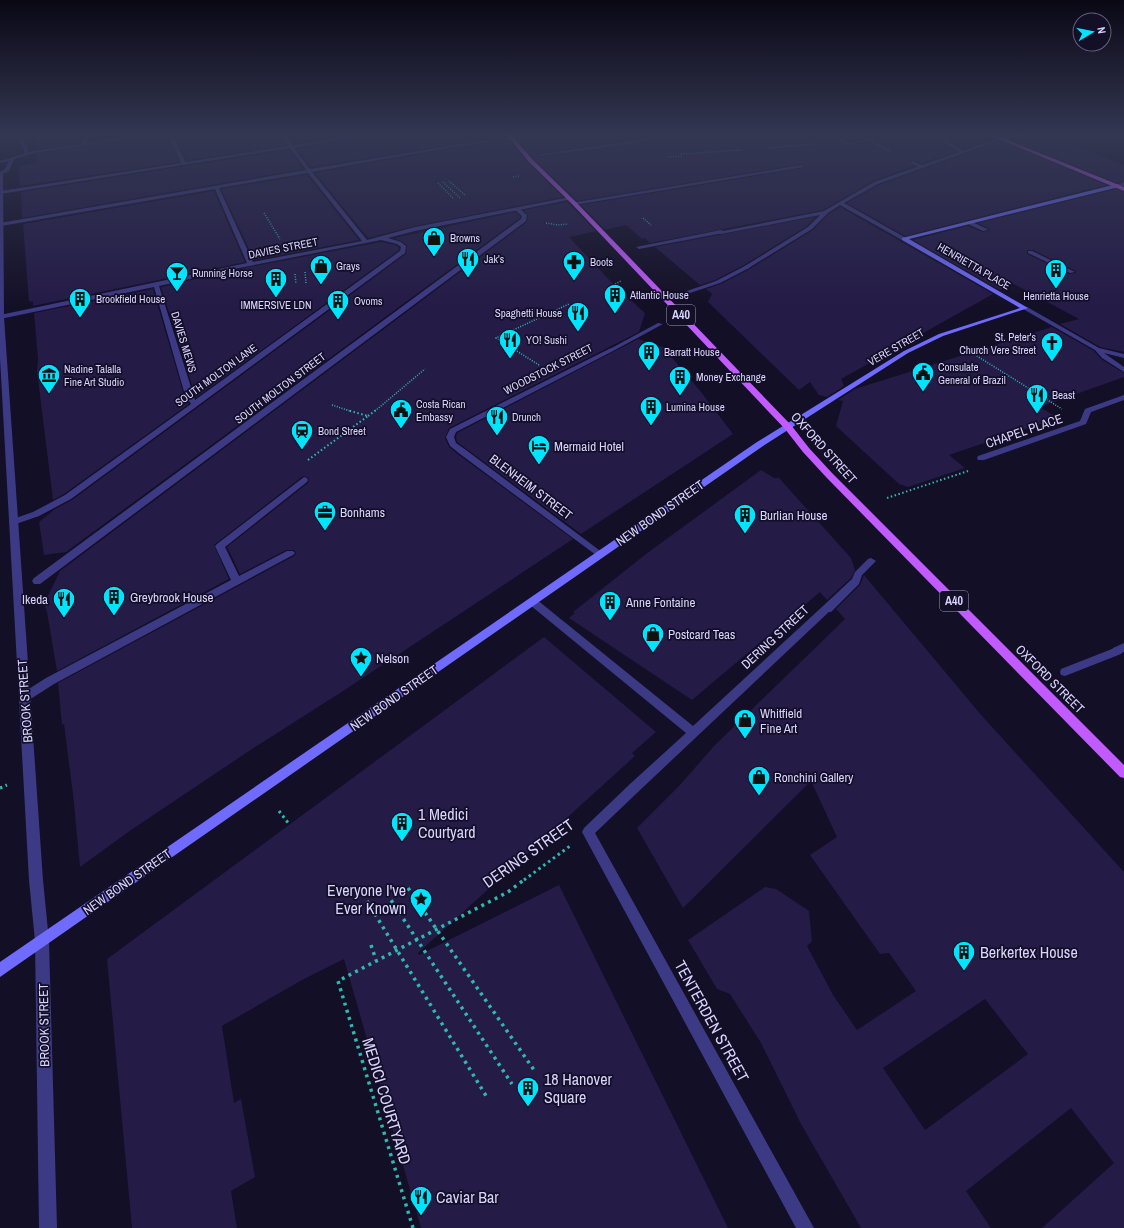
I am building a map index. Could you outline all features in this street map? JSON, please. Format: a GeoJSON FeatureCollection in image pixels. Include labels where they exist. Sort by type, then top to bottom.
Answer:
{"type":"FeatureCollection","features":[{"type":"Feature","properties":{"kind":"main road","name":"OXFORD STREET"},"geometry":{"type":"LineString","coordinates":[[563,192],[788,427],[806,450],[829,475],[1124,773]]}},
{"type":"Feature","properties":{"kind":"main road"},"geometry":{"type":"LineString","coordinates":[[904,239],[1092,192]]}},
{"type":"Feature","properties":{"kind":"main road","name":"HENRIETTA PLACE"},"geometry":{"type":"LineString","coordinates":[[904,239],[1025,308]]}},
{"type":"Feature","properties":{"kind":"main road","name":"VERE STREET"},"geometry":{"type":"LineString","coordinates":[[788,427],[906,352],[941,335],[1025,308]]}},
{"type":"Feature","properties":{"kind":"main road","name":"NEW BOND STREET"},"geometry":{"type":"LineString","coordinates":[[0,970],[760,444],[788,427]]}},
{"type":"Feature","properties":{"kind":"street"},"geometry":{"type":"LineString","coordinates":[[1,224],[180,192]]}},
{"type":"Feature","properties":{"kind":"street"},"geometry":{"type":"LineString","coordinates":[[219,192],[251,264]]}},
{"type":"Feature","properties":{"kind":"street"},"geometry":{"type":"LineString","coordinates":[[325,192],[366,242]]}},
{"type":"Feature","properties":{"kind":"street","name":"DAVIES STREET"},"geometry":{"type":"LineString","coordinates":[[0,317],[251,264],[366,242],[415,229],[517,209],[629,192]]}},
{"type":"Feature","properties":{"kind":"street"},"geometry":{"type":"LineString","coordinates":[[687,292],[718,282],[747,267],[810,228],[826,212],[859,192]]}},
{"type":"Feature","properties":{"kind":"street","name":"BROOK STREET"},"geometry":{"type":"LineString","coordinates":[[0,193],[2,293],[0,317],[36,880],[42,941],[48,1228]]}},
{"type":"Feature","properties":{"kind":"street","name":"HENRIETTA PLACE"},"geometry":{"type":"LineString","coordinates":[[840,203],[904,239]]}},
{"type":"Feature","properties":{"kind":"street","name":"SOUTH MOLTON STREET"},"geometry":{"type":"LineString","coordinates":[[37,581],[524,220],[525,216],[517,209]]}},
{"type":"Feature","properties":{"kind":"street"},"geometry":{"type":"LineString","coordinates":[[639,247],[826,212]]}},
{"type":"Feature","properties":{"kind":"street"},"geometry":{"type":"LineString","coordinates":[[790,218],[810,228]]}},
{"type":"Feature","properties":{"kind":"street"},"geometry":{"type":"LineString","coordinates":[[970,223],[985,230]]}},
{"type":"Feature","properties":{"kind":"street","name":"SOUTH MOLTON LANE"},"geometry":{"type":"LineString","coordinates":[[13,522],[58,504],[403,252],[404,247],[399,243],[382,238]]}},
{"type":"Feature","properties":{"kind":"street"},"geometry":{"type":"LineString","coordinates":[[1030,252],[1072,272]]}},
{"type":"Feature","properties":{"kind":"street","name":"DAVIES MEWS"},"geometry":{"type":"LineString","coordinates":[[156,285],[189,395],[195,404]]}},
{"type":"Feature","properties":{"kind":"street","name":"HENRIETTA PLACE"},"geometry":{"type":"LineString","coordinates":[[1025,308],[1097,349],[1124,356]]}},
{"type":"Feature","properties":{"kind":"street","name":"WOODSTOCK STREET"},"geometry":{"type":"LineString","coordinates":[[450,438],[452,430],[660,324]]}},
{"type":"Feature","properties":{"kind":"street","name":"HENRIETTA PLACE"},"geometry":{"type":"LineString","coordinates":[[1097,349],[1104,357],[1124,370]]}},
{"type":"Feature","properties":{"kind":"street","name":"CHAPEL PLACE"},"geometry":{"type":"LineString","coordinates":[[981,458],[1084,422],[1088,411],[1124,397]]}},
{"type":"Feature","properties":{"kind":"street","name":"BLENHEIM STREET"},"geometry":{"type":"LineString","coordinates":[[450,438],[453,444],[463,452],[600,555]]}},
{"type":"Feature","properties":{"kind":"street"},"geometry":{"type":"LineString","coordinates":[[237,582],[220,546],[304,480]]}},
{"type":"Feature","properties":{"kind":"street"},"geometry":{"type":"LineString","coordinates":[[25,697],[50,681],[290,553]]}},
{"type":"Feature","properties":{"kind":"street","name":"DERING STREET"},"geometry":{"type":"LineString","coordinates":[[588,832],[827,609],[856,581],[858,574],[871,561]]}},
{"type":"Feature","properties":{"kind":"street"},"geometry":{"type":"LineString","coordinates":[[533,602],[694,733]]}},
{"type":"Feature","properties":{"kind":"street"},"geometry":{"type":"LineString","coordinates":[[1065,672],[1120,649]]}},
{"type":"Feature","properties":{"kind":"street","name":"TENTERDEN STREET"},"geometry":{"type":"LineString","coordinates":[[588,832],[805,1228]]}},
{"type":"Feature","properties":{"kind":"path"},"geometry":{"type":"LineString","coordinates":[[447,192],[454,199]]}},
{"type":"Feature","properties":{"kind":"path"},"geometry":{"type":"LineString","coordinates":[[454,192],[460,198]]}},
{"type":"Feature","properties":{"kind":"path"},"geometry":{"type":"LineString","coordinates":[[462,192],[466,196]]}},
{"type":"Feature","properties":{"kind":"path"},"geometry":{"type":"LineString","coordinates":[[264,213],[283,245]]}},
{"type":"Feature","properties":{"kind":"path"},"geometry":{"type":"LineString","coordinates":[[613,285],[622,280]]}},
{"type":"Feature","properties":{"kind":"path"},"geometry":{"type":"LineString","coordinates":[[543,368],[496,338],[569,304]]}},
{"type":"Feature","properties":{"kind":"path","name":"CHAPEL PLACE"},"geometry":{"type":"LineString","coordinates":[[958,345],[1084,422]]}},
{"type":"Feature","properties":{"kind":"path"},"geometry":{"type":"LineString","coordinates":[[304,480],[300,469],[302,464],[368,416],[425,368]]}},
{"type":"Feature","properties":{"kind":"path"},"geometry":{"type":"LineString","coordinates":[[332,405],[368,416]]}},
{"type":"Feature","properties":{"kind":"path","name":"CHAPEL PLACE"},"geometry":{"type":"LineString","coordinates":[[887,498],[977,469],[981,458]]}},
{"type":"Feature","properties":{"kind":"path"},"geometry":{"type":"LineString","coordinates":[[279,811],[289,824]]}},
{"type":"Feature","properties":{"kind":"path","name":"DERING STREET"},"geometry":{"type":"LineString","coordinates":[[338,981],[508,892],[588,832]]}},
{"type":"Feature","properties":{"kind":"path"},"geometry":{"type":"LineString","coordinates":[[408,888],[534,1070]]}},
{"type":"Feature","properties":{"kind":"path"},"geometry":{"type":"LineString","coordinates":[[387,894],[512,1084]]}},
{"type":"Feature","properties":{"kind":"path"},"geometry":{"type":"LineString","coordinates":[[367,901],[488,1099]]}},
{"type":"Feature","properties":{"kind":"path"},"geometry":{"type":"LineString","coordinates":[[371,945],[376,960]]}},
{"type":"Feature","properties":{"kind":"path","name":"MEDICI COURTYARD"},"geometry":{"type":"LineString","coordinates":[[338,981],[413,1228]]}},
{"type":"Feature","properties":{"kind":"building"},"geometry":{"type":"Polygon","coordinates":[[[21,192],[169,192],[22,218],[21,192]]]}},
{"type":"Feature","properties":{"kind":"building"},"geometry":{"type":"Polygon","coordinates":[[[206,192],[215,192],[245,262],[33,306],[33,301],[29,302],[23,224],[206,192]]]}},
{"type":"Feature","properties":{"kind":"building"},"geometry":{"type":"Polygon","coordinates":[[[223,192],[321,192],[359,240],[254,260],[223,192]]]}},
{"type":"Feature","properties":{"kind":"building"},"geometry":{"type":"Polygon","coordinates":[[[331,192],[558,192],[563,197],[415,226],[368,238],[331,192]]]}},
{"type":"Feature","properties":{"kind":"building"},"geometry":{"type":"Polygon","coordinates":[[[568,192],[630,192],[577,201],[568,192]]]}},
{"type":"Feature","properties":{"kind":"building"},"geometry":{"type":"Polygon","coordinates":[[[658,192],[854,192],[823,210],[650,243],[645,238],[642,239],[626,225],[605,230],[581,205],[658,192]]]}},
{"type":"Feature","properties":{"kind":"building"},"geometry":{"type":"Polygon","coordinates":[[[866,192],[1077,192],[905,236],[847,203],[866,192]]]}},
{"type":"Feature","properties":{"kind":"building"},"geometry":{"type":"Polygon","coordinates":[[[1103,192],[1124,192],[1124,352],[1100,347],[1060,324],[1079,319],[1012,283],[1000,290],[913,240],[968,226],[982,232],[990,230],[978,223],[1103,192]],[[1027,250],[1027,254],[1069,274],[1076,273],[1076,271],[1033,250],[1027,250]]]}},
{"type":"Feature","properties":{"kind":"building"},"geometry":{"type":"Polygon","coordinates":[[[567,202],[596,231],[569,237],[616,287],[645,313],[639,332],[449,428],[445,438],[449,447],[459,455],[573,539],[340,693],[252,749],[131,830],[80,867],[73,794],[64,724],[62,725],[58,683],[294,556],[296,553],[294,550],[286,550],[240,574],[227,547],[308,483],[309,479],[303,476],[214,545],[229,579],[57,671],[47,612],[44,604],[60,571],[527,222],[528,215],[524,210],[567,202]]]}},
{"type":"Feature","properties":{"kind":"building"},"geometry":{"type":"Polygon","coordinates":[[[840,207],[993,294],[841,379],[844,386],[827,397],[819,395],[810,382],[799,390],[708,302],[712,294],[706,289],[721,284],[750,269],[813,230],[829,214],[840,207]]]}},
{"type":"Feature","properties":{"kind":"building"},"geometry":{"type":"Polygon","coordinates":[[[515,212],[520,216],[520,218],[66,552],[44,555],[39,522],[55,509],[72,500],[406,254],[407,245],[394,238],[515,212]]]}},
{"type":"Feature","properties":{"kind":"building"},"geometry":{"type":"Polygon","coordinates":[[[815,217],[807,226],[744,265],[715,280],[700,285],[655,247],[815,217]]]}},
{"type":"Feature","properties":{"kind":"building"},"geometry":{"type":"Polygon","coordinates":[[[381,242],[396,245],[399,250],[196,398],[161,287],[239,269],[381,242]]]}},
{"type":"Feature","properties":{"kind":"building"},"geometry":{"type":"Polygon","coordinates":[[[153,289],[184,395],[189,404],[64,494],[53,500],[37,371],[38,359],[34,313],[153,289]]]}},
{"type":"Feature","properties":{"kind":"building"},"geometry":{"type":"Polygon","coordinates":[[[1052,327],[1094,351],[1101,359],[1124,373],[1124,377],[1040,407],[1058,418],[949,455],[965,468],[908,487],[899,484],[836,426],[843,401],[838,400],[855,389],[1052,327]]]}},
{"type":"Feature","properties":{"kind":"building"},"geometry":{"type":"Polygon","coordinates":[[[638,339],[663,347],[701,392],[733,434],[581,534],[457,442],[457,433],[638,339]]]}},
{"type":"Feature","properties":{"kind":"building"},"geometry":{"type":"Polygon","coordinates":[[[761,470],[774,478],[779,478],[851,558],[855,570],[851,578],[827,600],[820,592],[692,700],[569,618],[575,613],[573,612],[646,554],[761,470]]]}},
{"type":"Feature","properties":{"kind":"building"},"geometry":{"type":"Polygon","coordinates":[[[864,575],[982,716],[1124,872],[1124,1228],[1042,1228],[1114,1163],[1071,1108],[966,1191],[991,1228],[861,1228],[801,1124],[761,1043],[730,994],[717,989],[688,940],[765,887],[776,889],[809,911],[812,941],[807,946],[833,995],[857,1030],[916,991],[889,953],[880,954],[810,855],[837,837],[811,781],[683,908],[637,828],[680,785],[715,745],[845,619],[836,609],[860,585],[864,575]],[[985,999],[883,1068],[925,1130],[1028,1054],[985,999]]]}},
{"type":"Feature","properties":{"kind":"building"},"geometry":{"type":"Polygon","coordinates":[[[544,637],[656,732],[632,753],[635,756],[418,953],[419,955],[559,885],[728,1228],[421,1228],[344,959],[302,980],[222,1026],[234,1103],[241,1099],[255,1177],[231,1191],[237,1228],[132,1228],[107,959],[544,637]]]}},
{"type":"Feature","properties":{"kind":"place","name":"Browns"},"geometry":{"type":"Point","coordinates":[434,258]}},
{"type":"Feature","properties":{"kind":"place","name":"Jak's"},"geometry":{"type":"Point","coordinates":[468,278]}},
{"type":"Feature","properties":{"kind":"place","name":"Boots"},"geometry":{"type":"Point","coordinates":[574,282]}},
{"type":"Feature","properties":{"kind":"place","name":"Grays"},"geometry":{"type":"Point","coordinates":[321,286]}},
{"type":"Feature","properties":{"kind":"place","name":"Henrietta House"},"geometry":{"type":"Point","coordinates":[1056,290]}},
{"type":"Feature","properties":{"kind":"place","name":"Running Horse"},"geometry":{"type":"Point","coordinates":[177,292]}},
{"type":"Feature","properties":{"kind":"place","name":"IMMERSIVE LDN"},"geometry":{"type":"Point","coordinates":[276,298]}},
{"type":"Feature","properties":{"kind":"place","name":"Atlantic House"},"geometry":{"type":"Point","coordinates":[615,314]}},
{"type":"Feature","properties":{"kind":"place","name":"Brookfield House"},"geometry":{"type":"Point","coordinates":[80,318]}},
{"type":"Feature","properties":{"kind":"place","name":"Ovoms"},"geometry":{"type":"Point","coordinates":[338,320]}},
{"type":"Feature","properties":{"kind":"place","name":"Spaghetti House"},"geometry":{"type":"Point","coordinates":[578,332]}},
{"type":"Feature","properties":{"kind":"place","name":"YO! Sushi"},"geometry":{"type":"Point","coordinates":[510,360]}},
{"type":"Feature","properties":{"kind":"place","name":"St. Peter's Church Vere Street"},"geometry":{"type":"Point","coordinates":[1052,362]}},
{"type":"Feature","properties":{"kind":"place","name":"Barratt House"},"geometry":{"type":"Point","coordinates":[649,372]}},
{"type":"Feature","properties":{"kind":"place","name":"Consulate General of Brazil"},"geometry":{"type":"Point","coordinates":[923,392]}},
{"type":"Feature","properties":{"kind":"place","name":"Nadine Talalla Fine Art Studio"},"geometry":{"type":"Point","coordinates":[49,394]}},
{"type":"Feature","properties":{"kind":"place","name":"Money Exchange"},"geometry":{"type":"Point","coordinates":[680,396]}},
{"type":"Feature","properties":{"kind":"place","name":"Beast"},"geometry":{"type":"Point","coordinates":[1037,414]}},
{"type":"Feature","properties":{"kind":"place","name":"Lumina House"},"geometry":{"type":"Point","coordinates":[651,426]}},
{"type":"Feature","properties":{"kind":"place","name":"Costa Rican Embassy"},"geometry":{"type":"Point","coordinates":[401,430]}},
{"type":"Feature","properties":{"kind":"place","name":"Drunch"},"geometry":{"type":"Point","coordinates":[497,436]}},
{"type":"Feature","properties":{"kind":"place","name":"Bond Street"},"geometry":{"type":"Point","coordinates":[302,450]}},
{"type":"Feature","properties":{"kind":"place","name":"Mermaid Hotel"},"geometry":{"type":"Point","coordinates":[539,466]}},
{"type":"Feature","properties":{"kind":"place","name":"Bonhams"},"geometry":{"type":"Point","coordinates":[325,532]}},
{"type":"Feature","properties":{"kind":"place","name":"Burlian House"},"geometry":{"type":"Point","coordinates":[745,534]}},
{"type":"Feature","properties":{"kind":"place","name":"Greybrook House"},"geometry":{"type":"Point","coordinates":[114,616]}},
{"type":"Feature","properties":{"kind":"place","name":"Ikeda"},"geometry":{"type":"Point","coordinates":[64,618]}},
{"type":"Feature","properties":{"kind":"place","name":"Anne Fontaine"},"geometry":{"type":"Point","coordinates":[610,622]}},
{"type":"Feature","properties":{"kind":"place","name":"Postcard Teas"},"geometry":{"type":"Point","coordinates":[653,654]}},
{"type":"Feature","properties":{"kind":"place","name":"Nelson"},"geometry":{"type":"Point","coordinates":[361,678]}},
{"type":"Feature","properties":{"kind":"place","name":"Whitfield Fine Art"},"geometry":{"type":"Point","coordinates":[745,740]}},
{"type":"Feature","properties":{"kind":"place","name":"Ronchini Gallery"},"geometry":{"type":"Point","coordinates":[759,796]}},
{"type":"Feature","properties":{"kind":"place","name":"1 Medici Courtyard"},"geometry":{"type":"Point","coordinates":[402,842]}},
{"type":"Feature","properties":{"kind":"place","name":"Everyone I've Ever Known"},"geometry":{"type":"Point","coordinates":[421,918]}},
{"type":"Feature","properties":{"kind":"place","name":"Berkertex House"},"geometry":{"type":"Point","coordinates":[964,972]}},
{"type":"Feature","properties":{"kind":"place","name":"18 Hanover Square"},"geometry":{"type":"Point","coordinates":[528,1108]}},
{"type":"Feature","properties":{"kind":"place","name":"Caviar Bar"},"geometry":{"type":"Point","coordinates":[421,1216]}}]}
